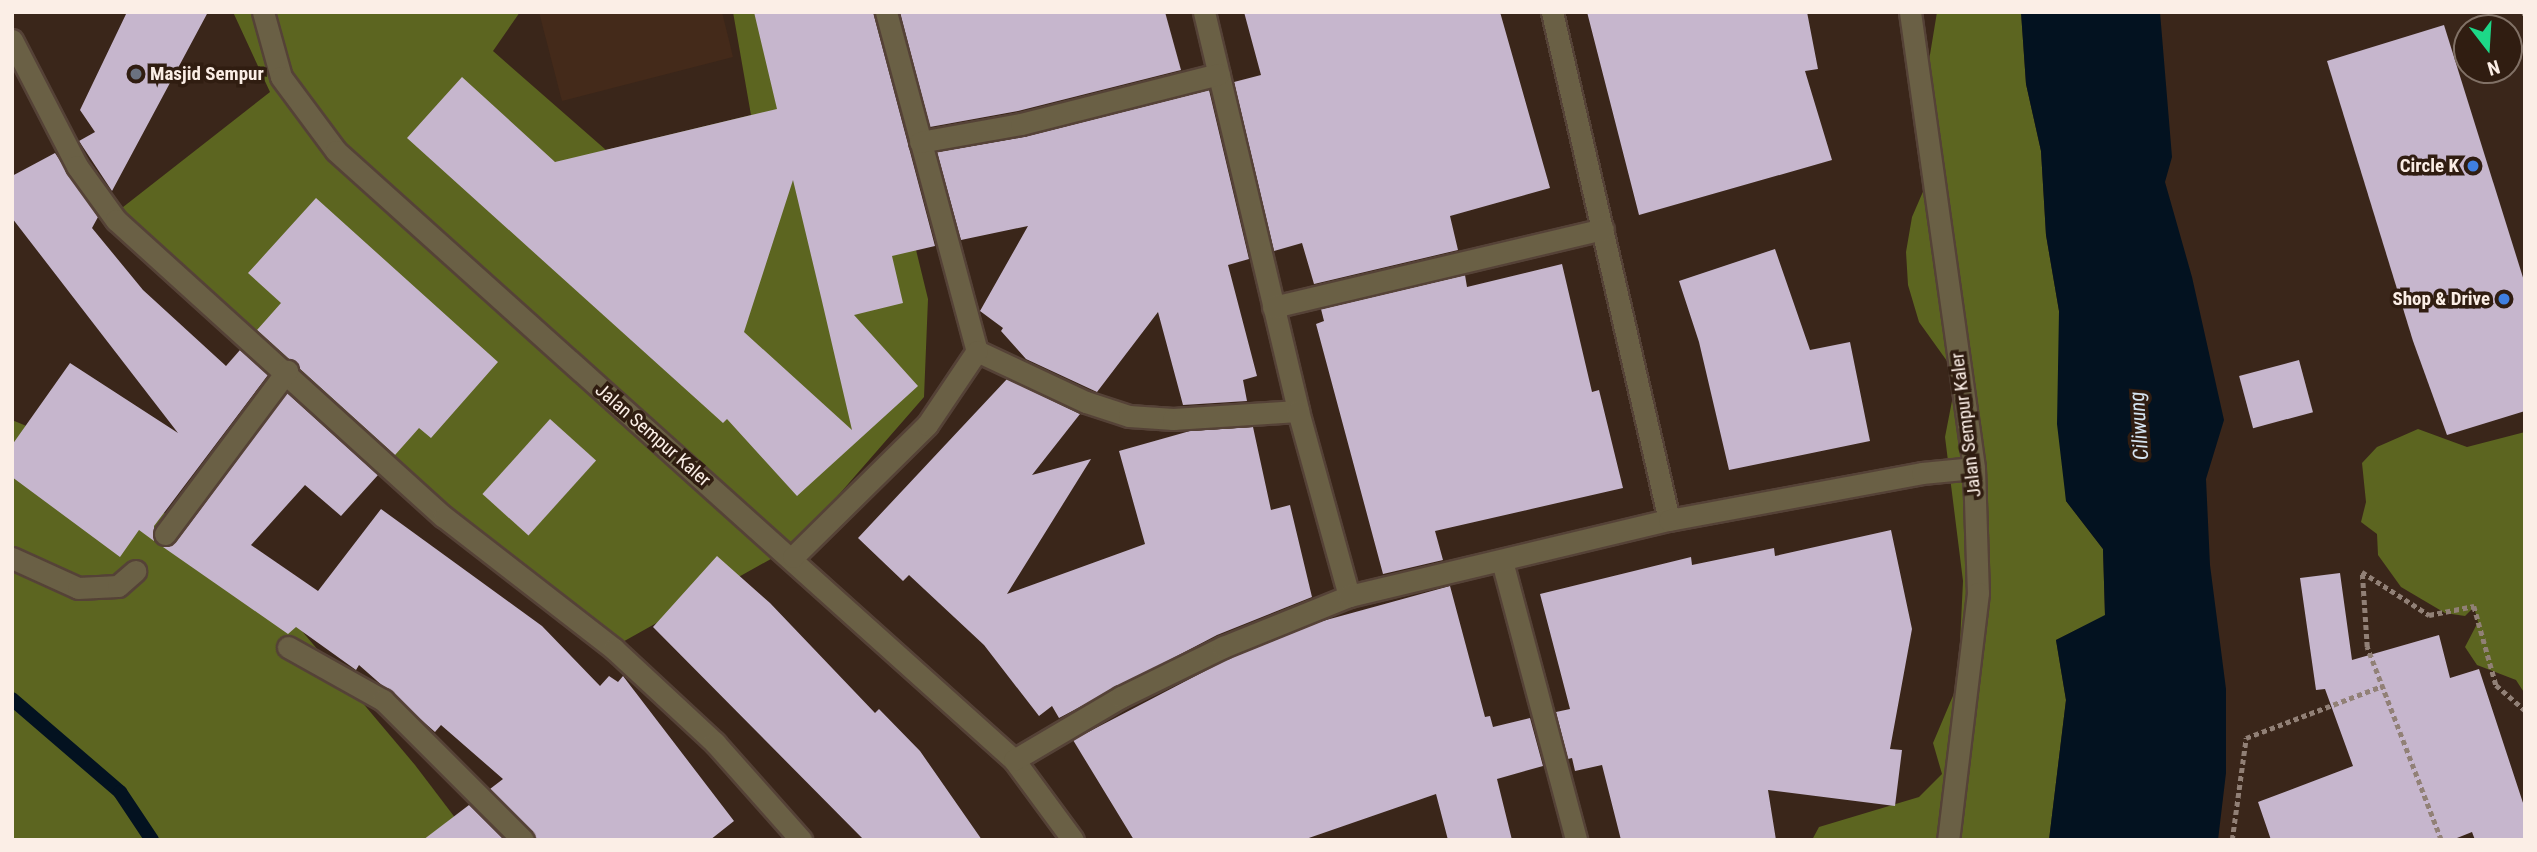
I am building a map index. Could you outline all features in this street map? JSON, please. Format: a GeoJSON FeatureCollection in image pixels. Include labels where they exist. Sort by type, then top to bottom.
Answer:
{"type":"FeatureCollection","features":[{"type":"Feature","properties":{"kind":"street","name":"Jalan Sempur Kaler"},"geometry":{"type":"LineString","coordinates":[[263,12],[281,76],[336,151],[793,557],[1014,760],[1073,840]]}},
{"type":"Feature","properties":{"kind":"street"},"geometry":{"type":"LineString","coordinates":[[793,557],[927,425],[976,351],[886,12]]}},
{"type":"Feature","properties":{"kind":"street"},"geometry":{"type":"LineString","coordinates":[[1204,12],[1298,411],[1349,596]]}},
{"type":"Feature","properties":{"kind":"street"},"geometry":{"type":"LineString","coordinates":[[1552,12],[1669,520]]}},
{"type":"Feature","properties":{"kind":"street","name":"Jalan Sempur Kaler"},"geometry":{"type":"LineString","coordinates":[[1910,12],[1974,468],[1978,593],[1948,840]]}},
{"type":"Feature","properties":{"kind":"street"},"geometry":{"type":"LineString","coordinates":[[12,40],[77,166],[116,220],[155,260],[287,371],[444,517],[614,649],[715,743],[801,840]]}},
{"type":"Feature","properties":{"kind":"street"},"geometry":{"type":"LineString","coordinates":[[920,142],[1021,124],[1219,74]]}},
{"type":"Feature","properties":{"kind":"street"},"geometry":{"type":"LineString","coordinates":[[1273,307],[1603,229]]}},
{"type":"Feature","properties":{"kind":"street"},"geometry":{"type":"LineString","coordinates":[[976,351],[1086,402],[1129,415],[1172,419],[1298,411]]}},
{"type":"Feature","properties":{"kind":"street"},"geometry":{"type":"LineString","coordinates":[[165,534],[287,371]]}},
{"type":"Feature","properties":{"kind":"street"},"geometry":{"type":"LineString","coordinates":[[1014,760],[1121,696],[1223,647],[1349,596],[1669,520],[1922,473],[1974,468]]}},
{"type":"Feature","properties":{"kind":"street"},"geometry":{"type":"LineString","coordinates":[[12,558],[78,588],[118,586],[135,570]]}},
{"type":"Feature","properties":{"kind":"street"},"geometry":{"type":"LineString","coordinates":[[1502,561],[1576,840]]}},
{"type":"Feature","properties":{"kind":"street"},"geometry":{"type":"LineString","coordinates":[[288,647],[383,701],[523,840]]}},
{"type":"Feature","properties":{"kind":"path"},"geometry":{"type":"LineString","coordinates":[[2441,840],[2367,647],[2362,572],[2429,615],[2474,606],[2496,685],[2525,710]]}},
{"type":"Feature","properties":{"kind":"path"},"geometry":{"type":"LineString","coordinates":[[2232,840],[2246,738],[2382,686]]}},
{"type":"Feature","properties":{"kind":"shaded area"},"geometry":{"type":"Polygon","coordinates":[[[539,12],[722,12],[733,57],[562,101],[539,12]]]}},
{"type":"Feature","properties":{"kind":"green space"},"geometry":{"type":"Polygon","coordinates":[[[233,12],[520,12],[493,51],[606,150],[751,115],[733,12],[858,12],[928,299],[924,397],[794,546],[603,653],[118,211],[270,92],[233,12]]]}},
{"type":"Feature","properties":{"kind":"green space"},"geometry":{"type":"Polygon","coordinates":[[[1937,12],[2021,12],[2026,84],[2041,151],[2046,235],[2059,311],[2066,501],[2103,549],[2105,616],[2056,640],[2066,700],[2049,840],[1812,840],[1819,827],[1919,797],[1942,774],[1933,743],[1958,684],[1963,581],[1945,437],[1957,375],[1919,322],[1908,285],[1906,252],[1912,217],[1925,187],[1925,85],[1937,12]]]}},
{"type":"Feature","properties":{"kind":"green space"},"geometry":{"type":"Polygon","coordinates":[[[12,420],[70,444],[264,586],[415,765],[472,840],[12,840],[12,420]]]}},
{"type":"Feature","properties":{"kind":"green space"},"geometry":{"type":"Polygon","coordinates":[[[2418,429],[2467,447],[2525,432],[2525,694],[2516,680],[2477,665],[2465,647],[2478,622],[2474,607],[2465,616],[2445,613],[2401,587],[2378,555],[2377,534],[2361,522],[2366,502],[2362,463],[2377,447],[2418,429]]]}},
{"type":"Feature","properties":{"kind":"water","name":"Ciliwung"},"geometry":{"type":"Polygon","coordinates":[[[2021,12],[2160,12],[2172,157],[2165,182],[2192,277],[2224,420],[2206,479],[2210,565],[2226,689],[2226,773],[2218,840],[2049,840],[2066,700],[2056,640],[2105,615],[2103,549],[2066,501],[2057,424],[2059,311],[2046,235],[2041,151],[2026,84],[2021,12]]]}},
{"type":"Feature","properties":{"kind":"building","name":"Masjid Sempur"},"geometry":{"type":"Polygon","coordinates":[[[127,12],[208,12],[112,191],[79,141],[95,132],[80,110],[127,12]]]}},
{"type":"Feature","properties":{"kind":"building"},"geometry":{"type":"Polygon","coordinates":[[[754,12],[873,12],[935,246],[892,256],[903,303],[854,315],[918,386],[797,496],[727,419],[723,423],[407,138],[462,77],[555,162],[777,109],[754,12]],[[793,180],[744,332],[852,430],[793,180]]]}},
{"type":"Feature","properties":{"kind":"building"},"geometry":{"type":"Polygon","coordinates":[[[900,12],[1165,12],[1181,70],[1018,111],[930,127],[900,12]]]}},
{"type":"Feature","properties":{"kind":"building"},"geometry":{"type":"Polygon","coordinates":[[[1244,12],[1500,12],[1550,188],[1450,216],[1458,250],[1314,284],[1302,243],[1274,251],[1234,82],[1261,75],[1244,12]]]}},
{"type":"Feature","properties":{"kind":"building"},"geometry":{"type":"Polygon","coordinates":[[[1587,12],[1807,12],[1818,69],[1805,71],[1832,160],[1639,215],[1587,12]]]}},
{"type":"Feature","properties":{"kind":"building"},"geometry":{"type":"Polygon","coordinates":[[[2444,25],[2453,54],[2453,84],[2462,84],[2525,284],[2525,411],[2447,435],[2413,341],[2327,61],[2444,25]]]}},
{"type":"Feature","properties":{"kind":"building"},"geometry":{"type":"Polygon","coordinates":[[[1209,90],[1249,259],[1228,265],[1257,376],[1243,380],[1247,401],[1183,405],[1158,312],[1097,392],[1026,359],[1001,331],[1003,328],[980,311],[1028,226],[961,240],[937,152],[1024,137],[1209,90]]]}},
{"type":"Feature","properties":{"kind":"building"},"geometry":{"type":"Polygon","coordinates":[[[55,153],[98,217],[92,228],[143,290],[226,366],[240,350],[268,375],[154,526],[154,541],[139,530],[120,557],[12,477],[12,445],[70,363],[178,433],[12,218],[12,176],[55,153]]]}},
{"type":"Feature","properties":{"kind":"building"},"geometry":{"type":"Polygon","coordinates":[[[316,198],[498,362],[431,438],[419,428],[395,455],[257,330],[281,303],[248,273],[316,198]]]}},
{"type":"Feature","properties":{"kind":"building"},"geometry":{"type":"Polygon","coordinates":[[[1775,249],[1810,350],[1850,342],[1870,441],[1729,470],[1699,342],[1679,281],[1775,249]]]}},
{"type":"Feature","properties":{"kind":"building"},"geometry":{"type":"Polygon","coordinates":[[[1562,264],[1592,392],[1599,390],[1623,488],[1435,531],[1443,560],[1383,574],[1316,324],[1324,321],[1321,309],[1465,275],[1467,287],[1562,264]]]}},
{"type":"Feature","properties":{"kind":"building"},"geometry":{"type":"Polygon","coordinates":[[[2299,360],[2313,412],[2253,428],[2239,376],[2299,360]]]}},
{"type":"Feature","properties":{"kind":"building"},"geometry":{"type":"Polygon","coordinates":[[[1007,379],[1080,414],[1032,475],[1091,459],[1007,594],[1145,544],[1119,451],[1190,431],[1253,427],[1271,510],[1290,505],[1312,597],[1217,635],[1059,718],[1052,706],[1039,716],[984,645],[909,575],[903,581],[858,538],[1007,379]]]}},
{"type":"Feature","properties":{"kind":"building"},"geometry":{"type":"Polygon","coordinates":[[[287,393],[378,475],[341,516],[305,485],[251,545],[318,591],[381,509],[542,626],[600,686],[609,676],[618,682],[623,676],[734,821],[710,840],[536,840],[490,789],[503,779],[441,725],[435,732],[359,665],[356,670],[296,627],[288,634],[163,547],[176,542],[287,393]]]}},
{"type":"Feature","properties":{"kind":"building"},"geometry":{"type":"Polygon","coordinates":[[[550,419],[596,460],[528,536],[482,494],[550,419]]]}},
{"type":"Feature","properties":{"kind":"building"},"geometry":{"type":"Polygon","coordinates":[[[1891,530],[1912,629],[1890,749],[1902,750],[1895,806],[1768,790],[1776,840],[1621,840],[1602,765],[1575,771],[1572,758],[1568,759],[1556,712],[1570,709],[1540,594],[1691,557],[1692,565],[1774,548],[1775,556],[1891,530]]]}},
{"type":"Feature","properties":{"kind":"building"},"geometry":{"type":"Polygon","coordinates":[[[717,556],[770,603],[875,713],[879,709],[920,751],[982,840],[864,840],[653,627],[717,556]]]}},
{"type":"Feature","properties":{"kind":"building"},"geometry":{"type":"Polygon","coordinates":[[[2340,573],[2352,660],[2439,635],[2450,678],[2479,669],[2525,809],[2525,840],[2475,840],[2472,832],[2452,840],[2271,840],[2258,802],[2353,766],[2325,689],[2316,690],[2300,578],[2340,573]]]}},
{"type":"Feature","properties":{"kind":"building"},"geometry":{"type":"Polygon","coordinates":[[[1450,586],[1485,717],[1490,716],[1493,727],[1530,718],[1543,766],[1497,779],[1512,840],[1448,840],[1436,794],[1303,840],[1134,840],[1073,740],[1228,659],[1319,622],[1450,586]]]}},
{"type":"Feature","properties":{"kind":"building"},"geometry":{"type":"Polygon","coordinates":[[[469,805],[504,840],[423,840],[469,805]]]}},
{"type":"Feature","properties":{"kind":"waterway"},"geometry":{"type":"LineString","coordinates":[[12,699],[120,792],[152,840]]}},
{"type":"Feature","properties":{"kind":"place","name":"Masjid Sempur"},"geometry":{"type":"Point","coordinates":[136,74]}},
{"type":"Feature","properties":{"kind":"place","name":"Circle K"},"geometry":{"type":"Point","coordinates":[2473,166]}},
{"type":"Feature","properties":{"kind":"place","name":"Shop & Drive"},"geometry":{"type":"Point","coordinates":[2504,299]}}]}
